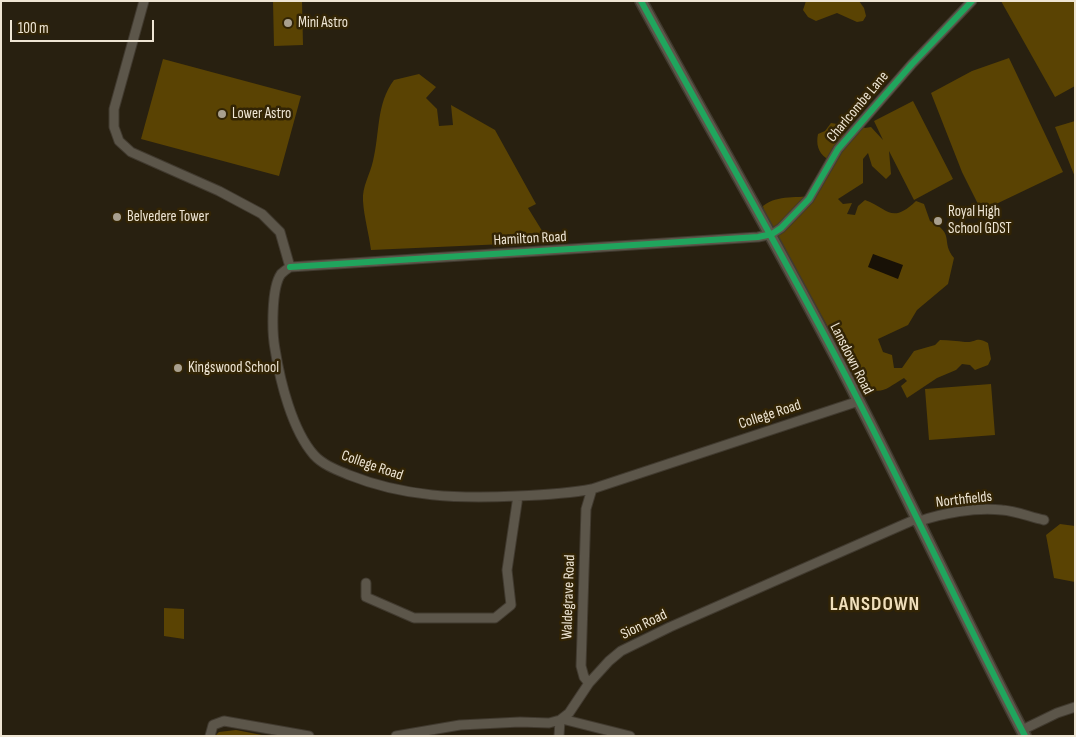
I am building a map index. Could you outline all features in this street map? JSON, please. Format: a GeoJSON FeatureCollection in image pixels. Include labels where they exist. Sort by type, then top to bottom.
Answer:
{"type":"FeatureCollection","features":[{"type":"Feature","properties":{"kind":"street"},"geometry":{"type":"LineString","coordinates":[[144,1],[114,109],[114,127],[119,141],[131,152],[220,191],[262,214],[280,232],[290,267]]}},
{"type":"Feature","properties":{"kind":"street","name":"Lansdown Road"},"geometry":{"type":"LineString","coordinates":[[640,1],[772,234],[859,401],[916,521],[1023,733]]}},
{"type":"Feature","properties":{"kind":"street","name":"Charlcombe Lane"},"geometry":{"type":"LineString","coordinates":[[772,234],[781,228],[809,199],[838,149],[906,70],[972,1]]}},
{"type":"Feature","properties":{"kind":"street","name":"Hamilton Road"},"geometry":{"type":"LineString","coordinates":[[290,267],[739,238],[772,234]]}},
{"type":"Feature","properties":{"kind":"street","name":"College Road"},"geometry":{"type":"LineString","coordinates":[[290,267],[280,275],[275,294],[273,336],[278,371],[296,425],[314,456],[332,468],[363,481],[399,491],[442,497],[482,498],[552,495],[592,489],[859,401]]}},
{"type":"Feature","properties":{"kind":"street","name":"Waldegrave Road"},"geometry":{"type":"LineString","coordinates":[[590,683],[584,677],[580,666],[586,509],[592,489]]}},
{"type":"Feature","properties":{"kind":"street"},"geometry":{"type":"LineString","coordinates":[[576,492],[586,509]]}},
{"type":"Feature","properties":{"kind":"street"},"geometry":{"type":"LineString","coordinates":[[366,584],[366,597],[414,618],[494,618],[511,605],[508,570],[518,496]]}},
{"type":"Feature","properties":{"kind":"street","name":"Northfields"},"geometry":{"type":"LineString","coordinates":[[916,521],[931,517],[992,510],[1009,511],[1044,520]]}},
{"type":"Feature","properties":{"kind":"street","name":"Sion Road"},"geometry":{"type":"LineString","coordinates":[[561,720],[569,713],[609,660],[643,640],[916,521]]}},
{"type":"Feature","properties":{"kind":"street"},"geometry":{"type":"LineString","coordinates":[[1023,733],[1066,709],[1075,707]]}},
{"type":"Feature","properties":{"kind":"street"},"geometry":{"type":"LineString","coordinates":[[396,736],[460,725],[520,722],[549,723],[561,720],[630,736]]}},
{"type":"Feature","properties":{"kind":"street"},"geometry":{"type":"LineString","coordinates":[[559,736],[561,720]]}},
{"type":"Feature","properties":{"kind":"street"},"geometry":{"type":"LineString","coordinates":[[210,736],[213,725],[224,721],[308,736]]}},
{"type":"Feature","properties":{"kind":"shaded area","name":"Mini Astro"},"geometry":{"type":"Polygon","coordinates":[[[273,1],[302,1],[303,45],[274,46],[273,1]]]}},
{"type":"Feature","properties":{"kind":"shaded area"},"geometry":{"type":"Polygon","coordinates":[[[806,1],[859,1],[864,8],[866,16],[863,21],[857,22],[837,13],[816,21],[808,17],[803,10],[806,1]]]}},
{"type":"Feature","properties":{"kind":"shaded area"},"geometry":{"type":"Polygon","coordinates":[[[1001,1],[1075,1],[1075,86],[1055,97],[1001,1]]]}},
{"type":"Feature","properties":{"kind":"shaded area"},"geometry":{"type":"Polygon","coordinates":[[[1009,58],[1063,172],[994,205],[999,213],[986,220],[962,172],[931,93],[972,71],[1009,58]]]}},
{"type":"Feature","properties":{"kind":"shaded area","name":"Lower Astro"},"geometry":{"type":"Polygon","coordinates":[[[163,59],[301,96],[279,176],[141,139],[163,59]]]}},
{"type":"Feature","properties":{"kind":"shaded area"},"geometry":{"type":"Polygon","coordinates":[[[419,74],[436,87],[426,98],[437,109],[439,126],[453,125],[451,105],[495,130],[536,204],[528,208],[549,242],[371,250],[364,213],[363,196],[373,161],[381,109],[388,89],[394,80],[419,74]]]}},
{"type":"Feature","properties":{"kind":"shaded area"},"geometry":{"type":"Polygon","coordinates":[[[913,101],[953,179],[914,200],[889,151],[891,174],[886,179],[872,166],[868,153],[863,159],[863,183],[838,199],[843,204],[852,203],[847,214],[855,215],[858,206],[865,200],[895,213],[908,208],[916,201],[924,204],[930,221],[943,230],[948,247],[954,258],[948,284],[917,310],[908,325],[878,339],[883,352],[892,355],[894,368],[902,368],[914,351],[935,345],[940,340],[984,341],[988,343],[991,359],[988,365],[975,370],[970,365],[962,364],[956,370],[937,378],[907,398],[901,386],[907,381],[904,378],[880,391],[861,387],[764,212],[763,206],[782,198],[816,195],[823,184],[826,158],[818,148],[818,134],[825,131],[831,123],[837,124],[845,134],[860,125],[865,128],[871,127],[883,140],[874,121],[913,101]]]}},
{"type":"Feature","properties":{"kind":"shaded area"},"geometry":{"type":"Polygon","coordinates":[[[1075,121],[1075,177],[1055,127],[1075,121]]]}},
{"type":"Feature","properties":{"kind":"shaded area"},"geometry":{"type":"Polygon","coordinates":[[[873,254],[903,265],[898,279],[868,267],[873,254]]]}},
{"type":"Feature","properties":{"kind":"shaded area"},"geometry":{"type":"Polygon","coordinates":[[[991,384],[995,435],[929,440],[925,389],[991,384]]]}},
{"type":"Feature","properties":{"kind":"shaded area"},"geometry":{"type":"Polygon","coordinates":[[[1060,524],[1075,526],[1075,582],[1054,578],[1046,535],[1060,524]]]}},
{"type":"Feature","properties":{"kind":"shaded area"},"geometry":{"type":"Polygon","coordinates":[[[164,608],[184,609],[184,639],[164,636],[164,608]]]}},
{"type":"Feature","properties":{"kind":"shaded area"},"geometry":{"type":"Polygon","coordinates":[[[236,730],[267,736],[215,736],[219,732],[236,730]]]}},
{"type":"Feature","properties":{"kind":"cycle path"},"geometry":{"type":"LineString","coordinates":[[641,1],[832,350],[1025,736]]}},
{"type":"Feature","properties":{"kind":"cycle path"},"geometry":{"type":"LineString","coordinates":[[290,267],[758,237],[772,234],[781,228],[809,199],[838,149],[912,64],[972,1]]}},
{"type":"Feature","properties":{"kind":"place","name":"Mini Astro"},"geometry":{"type":"Point","coordinates":[288,23]}},
{"type":"Feature","properties":{"kind":"place","name":"Lower Astro"},"geometry":{"type":"Point","coordinates":[222,114]}},
{"type":"Feature","properties":{"kind":"place","name":"Belvedere Tower"},"geometry":{"type":"Point","coordinates":[117,217]}},
{"type":"Feature","properties":{"kind":"place","name":"Royal High School GDST"},"geometry":{"type":"Point","coordinates":[938,221]}},
{"type":"Feature","properties":{"kind":"place","name":"Kingswood School"},"geometry":{"type":"Point","coordinates":[178,368]}},
{"type":"Feature","properties":{"kind":"district","name":"LANSDOWN"},"geometry":{"type":"Point","coordinates":[875,605]}}]}
